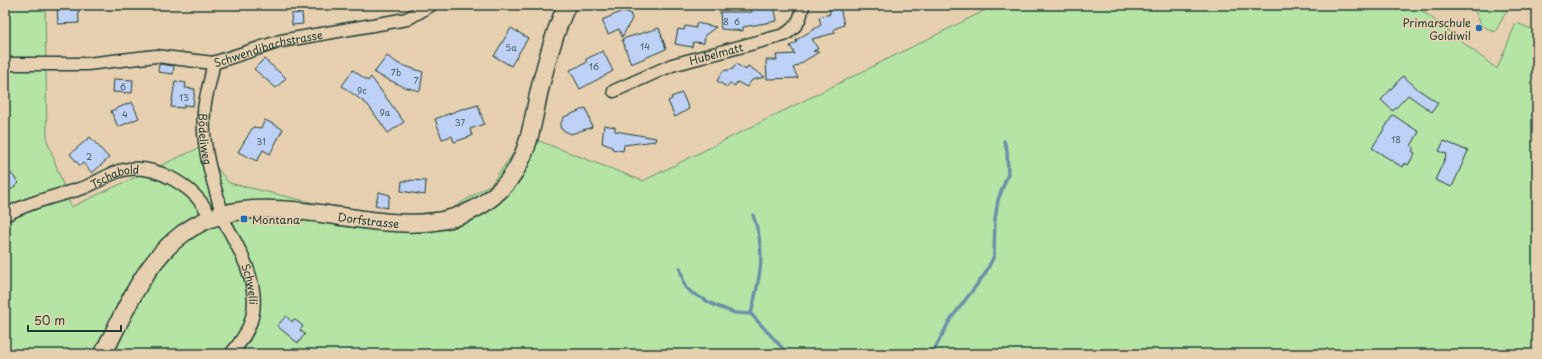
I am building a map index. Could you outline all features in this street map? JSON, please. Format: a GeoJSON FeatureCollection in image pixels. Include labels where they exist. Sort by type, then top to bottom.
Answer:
{"type":"FeatureCollection","features":[{"type":"Feature","properties":{"kind":"street","name":"Schwendibachstrasse"},"geometry":{"type":"LineString","coordinates":[[5,64],[88,64],[156,56],[213,63],[280,41],[407,19],[431,5]]}},
{"type":"Feature","properties":{"kind":"street","name":"Dorfstrasse"},"geometry":{"type":"LineString","coordinates":[[103,354],[138,287],[155,260],[187,230],[217,215],[250,208],[284,209],[364,221],[410,223],[454,216],[478,206],[499,191],[515,172],[522,160],[529,140],[552,44],[567,5]]}},
{"type":"Feature","properties":{"kind":"street","name":"Hubelmatt"},"geometry":{"type":"LineString","coordinates":[[614,91],[672,65],[784,35],[800,21],[803,5]]}},
{"type":"Feature","properties":{"kind":"street","name":"Bödeliweg"},"geometry":{"type":"LineString","coordinates":[[213,63],[205,102],[204,127],[217,215]]}},
{"type":"Feature","properties":{"kind":"street","name":"Tschabold"},"geometry":{"type":"LineString","coordinates":[[5,215],[24,205],[85,187],[119,171],[140,169],[158,171],[170,178],[217,215]]}},
{"type":"Feature","properties":{"kind":"street","name":"Schwelli"},"geometry":{"type":"LineString","coordinates":[[217,215],[238,248],[251,281],[254,303],[253,316],[248,330],[231,354]]}},
{"type":"Feature","properties":{"kind":"green space"},"geometry":{"type":"Polygon","coordinates":[[[5,5],[45,5],[47,140],[71,207],[201,147],[229,183],[314,203],[403,216],[450,210],[491,184],[526,136],[643,181],[996,5],[1415,5],[1497,69],[1516,23],[1537,31],[1537,354],[5,354],[5,5]]]}},
{"type":"Feature","properties":{"kind":"green space"},"geometry":{"type":"Polygon","coordinates":[[[1472,5],[1510,5],[1495,32],[1482,26],[1472,5]]]}},
{"type":"Feature","properties":{"kind":"building"},"geometry":{"type":"Polygon","coordinates":[[[57,5],[78,6],[79,23],[58,24],[57,5]]]}},
{"type":"Feature","properties":{"kind":"building"},"geometry":{"type":"Polygon","coordinates":[[[751,5],[774,5],[777,21],[743,27],[743,31],[721,29],[720,12],[752,12],[751,5]]]}},
{"type":"Feature","properties":{"kind":"building"},"geometry":{"type":"Polygon","coordinates":[[[840,7],[844,25],[834,29],[835,33],[812,39],[818,49],[813,51],[819,52],[793,68],[798,78],[767,79],[766,60],[777,60],[776,55],[795,54],[790,46],[797,42],[796,40],[821,25],[819,17],[830,14],[829,10],[840,7]]]}},
{"type":"Feature","properties":{"kind":"building"},"geometry":{"type":"Polygon","coordinates":[[[623,11],[630,13],[632,19],[622,37],[619,29],[608,34],[602,20],[623,11]]]}},
{"type":"Feature","properties":{"kind":"building"},"geometry":{"type":"Polygon","coordinates":[[[302,13],[303,24],[292,25],[291,14],[302,13]]]}},
{"type":"Feature","properties":{"kind":"building"},"geometry":{"type":"Polygon","coordinates":[[[696,23],[716,27],[705,35],[704,43],[693,42],[692,47],[675,44],[678,29],[684,30],[685,26],[696,28],[696,23]]]}},
{"type":"Feature","properties":{"kind":"building"},"geometry":{"type":"Polygon","coordinates":[[[511,28],[528,38],[511,66],[494,56],[511,28]]]}},
{"type":"Feature","properties":{"kind":"building"},"geometry":{"type":"Polygon","coordinates":[[[659,28],[666,49],[631,64],[622,39],[659,28]]]}},
{"type":"Feature","properties":{"kind":"building"},"geometry":{"type":"Polygon","coordinates":[[[603,51],[613,71],[580,89],[570,70],[586,63],[586,59],[603,51]]]}},
{"type":"Feature","properties":{"kind":"building"},"geometry":{"type":"Polygon","coordinates":[[[387,56],[399,64],[423,72],[420,91],[404,87],[374,73],[387,56]]]}},
{"type":"Feature","properties":{"kind":"building"},"geometry":{"type":"Polygon","coordinates":[[[264,59],[286,78],[276,88],[254,69],[264,59]]]}},
{"type":"Feature","properties":{"kind":"building"},"geometry":{"type":"Polygon","coordinates":[[[159,64],[174,66],[173,74],[158,72],[159,64]]]}},
{"type":"Feature","properties":{"kind":"building"},"geometry":{"type":"Polygon","coordinates":[[[736,64],[746,70],[748,66],[765,77],[752,80],[747,87],[737,82],[735,86],[730,83],[727,87],[717,81],[723,71],[733,69],[736,64]]]}},
{"type":"Feature","properties":{"kind":"building"},"geometry":{"type":"Polygon","coordinates":[[[353,70],[368,81],[371,77],[404,122],[388,133],[368,105],[342,86],[353,70]]]}},
{"type":"Feature","properties":{"kind":"building"},"geometry":{"type":"Polygon","coordinates":[[[1403,76],[1419,90],[1438,103],[1432,112],[1408,95],[1393,111],[1381,100],[1403,76]]]}},
{"type":"Feature","properties":{"kind":"building"},"geometry":{"type":"Polygon","coordinates":[[[114,79],[133,80],[132,93],[113,92],[114,79]]]}},
{"type":"Feature","properties":{"kind":"building"},"geometry":{"type":"Polygon","coordinates":[[[175,81],[186,83],[185,88],[195,89],[193,106],[184,105],[184,108],[171,107],[175,81]]]}},
{"type":"Feature","properties":{"kind":"building"},"geometry":{"type":"Polygon","coordinates":[[[682,93],[689,109],[675,117],[668,101],[672,99],[671,97],[682,93]]]}},
{"type":"Feature","properties":{"kind":"building"},"geometry":{"type":"Polygon","coordinates":[[[132,102],[139,118],[118,127],[111,111],[132,102]]]}},
{"type":"Feature","properties":{"kind":"building"},"geometry":{"type":"Polygon","coordinates":[[[478,105],[484,124],[470,129],[472,136],[454,142],[452,136],[442,139],[435,119],[464,108],[478,105]]]}},
{"type":"Feature","properties":{"kind":"building"},"geometry":{"type":"Polygon","coordinates":[[[586,108],[592,127],[571,134],[561,129],[560,125],[564,117],[586,108]]]}},
{"type":"Feature","properties":{"kind":"building"},"geometry":{"type":"Polygon","coordinates":[[[1393,115],[1419,132],[1411,146],[1414,148],[1412,151],[1415,153],[1408,165],[1404,163],[1402,167],[1372,148],[1393,115]]]}},
{"type":"Feature","properties":{"kind":"building"},"geometry":{"type":"Polygon","coordinates":[[[265,120],[283,129],[270,154],[263,150],[257,161],[238,152],[253,127],[261,128],[265,120]]]}},
{"type":"Feature","properties":{"kind":"building"},"geometry":{"type":"Polygon","coordinates":[[[604,125],[615,127],[615,131],[656,138],[655,141],[624,145],[623,151],[612,149],[612,147],[602,143],[604,125]]]}},
{"type":"Feature","properties":{"kind":"building"},"geometry":{"type":"Polygon","coordinates":[[[90,137],[109,158],[92,173],[83,163],[80,166],[70,154],[90,137]]]}},
{"type":"Feature","properties":{"kind":"building"},"geometry":{"type":"Polygon","coordinates":[[[1444,141],[1468,151],[1452,187],[1435,180],[1447,154],[1439,151],[1444,141]]]}},
{"type":"Feature","properties":{"kind":"building"},"geometry":{"type":"Polygon","coordinates":[[[5,166],[19,183],[5,195],[5,166]]]}},
{"type":"Feature","properties":{"kind":"building"},"geometry":{"type":"Polygon","coordinates":[[[402,181],[426,181],[425,195],[401,191],[402,181]]]}},
{"type":"Feature","properties":{"kind":"building"},"geometry":{"type":"Polygon","coordinates":[[[379,192],[390,195],[387,208],[375,205],[379,192]]]}},
{"type":"Feature","properties":{"kind":"building"},"geometry":{"type":"Polygon","coordinates":[[[286,316],[292,322],[294,319],[303,326],[300,330],[305,334],[298,343],[277,326],[286,316]]]}},
{"type":"Feature","properties":{"kind":"waterway"},"geometry":{"type":"LineString","coordinates":[[932,354],[950,320],[985,274],[994,256],[995,219],[998,200],[1008,174],[1007,151],[1004,141]]}},
{"type":"Feature","properties":{"kind":"waterway"},"geometry":{"type":"LineString","coordinates":[[751,314],[761,264],[760,241],[753,215]]}},
{"type":"Feature","properties":{"kind":"waterway"},"geometry":{"type":"LineString","coordinates":[[680,268],[685,287],[692,293],[716,306],[735,313],[751,314],[788,354]]}},
{"type":"Feature","properties":{"kind":"place","name":"Primarschule Goldiwil"},"geometry":{"type":"Point","coordinates":[1479,28]}},
{"type":"Feature","properties":{"kind":"place","name":"Montana"},"geometry":{"type":"Point","coordinates":[244,219]}}]}
